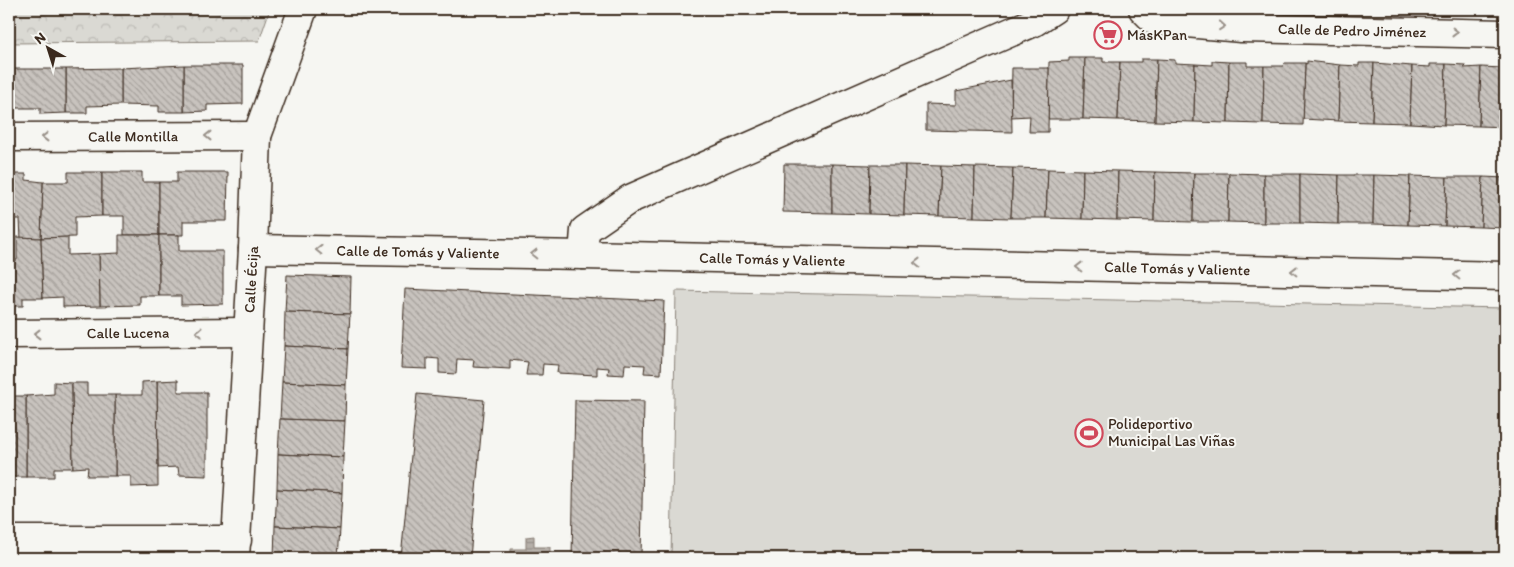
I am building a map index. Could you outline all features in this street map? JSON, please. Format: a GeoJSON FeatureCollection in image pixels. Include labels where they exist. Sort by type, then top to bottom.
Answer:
{"type":"FeatureCollection","features":[{"type":"Feature","properties":{"kind":"street","name":"Calle Écija"},"geometry":{"type":"LineString","coordinates":[[236,549],[253,249],[257,136],[303,9]]}},
{"type":"Feature","properties":{"kind":"street"},"geometry":{"type":"LineString","coordinates":[[583,255],[584,230],[630,199],[1034,22],[1054,9]]}},
{"type":"Feature","properties":{"kind":"street","name":"Calle de Pedro Jiménez"},"geometry":{"type":"LineString","coordinates":[[1143,9],[1154,20],[1241,28],[1505,34]]}},
{"type":"Feature","properties":{"kind":"street","name":"Calle Montilla"},"geometry":{"type":"LineString","coordinates":[[9,137],[257,136]]}},
{"type":"Feature","properties":{"kind":"street","name":"Calle de Tomás y Valiente"},"geometry":{"type":"LineString","coordinates":[[253,249],[583,255]]}},
{"type":"Feature","properties":{"kind":"street","name":"Calle Tomás y Valiente"},"geometry":{"type":"LineString","coordinates":[[583,255],[1505,276]]}},
{"type":"Feature","properties":{"kind":"street","name":"Calle Lucena"},"geometry":{"type":"LineString","coordinates":[[9,334],[248,332]]}},
{"type":"Feature","properties":{"kind":"street"},"geometry":{"type":"LineString","coordinates":[[9,540],[236,549]]}},
{"type":"Feature","properties":{"kind":"green space"},"geometry":{"type":"Polygon","coordinates":[[[9,9],[270,9],[259,41],[9,43],[9,9]]]}},
{"type":"Feature","properties":{"kind":"green space","name":"Polideportivo Municipal Las Viñas"},"geometry":{"type":"Polygon","coordinates":[[[676,291],[1505,308],[1505,558],[671,558],[676,291]]]}},
{"type":"Feature","properties":{"kind":"shaded area"},"geometry":{"type":"Polygon","coordinates":[[[534,536],[534,547],[550,547],[550,558],[511,558],[511,549],[526,549],[526,537],[534,536]]]}},
{"type":"Feature","properties":{"kind":"building"},"geometry":{"type":"Polygon","coordinates":[[[1069,58],[1085,58],[1083,119],[1048,119],[1049,62],[1069,61],[1069,58]]]}},
{"type":"Feature","properties":{"kind":"building"},"geometry":{"type":"Polygon","coordinates":[[[1085,58],[1103,58],[1103,62],[1120,62],[1118,120],[1083,119],[1085,58]]]}},
{"type":"Feature","properties":{"kind":"building"},"geometry":{"type":"Polygon","coordinates":[[[1141,59],[1157,59],[1155,121],[1118,120],[1120,62],[1141,62],[1141,59]]]}},
{"type":"Feature","properties":{"kind":"building"},"geometry":{"type":"Polygon","coordinates":[[[1157,59],[1175,60],[1175,63],[1195,64],[1194,122],[1155,121],[1157,59]]]}},
{"type":"Feature","properties":{"kind":"building"},"geometry":{"type":"Polygon","coordinates":[[[1212,61],[1229,62],[1228,123],[1194,122],[1195,64],[1212,65],[1212,61]]]}},
{"type":"Feature","properties":{"kind":"building"},"geometry":{"type":"Polygon","coordinates":[[[1307,61],[1340,65],[1338,121],[1303,119],[1305,63],[1307,64],[1307,61]]]}},
{"type":"Feature","properties":{"kind":"building"},"geometry":{"type":"Polygon","coordinates":[[[1229,62],[1247,62],[1247,66],[1264,66],[1263,124],[1228,123],[1229,62]]]}},
{"type":"Feature","properties":{"kind":"building"},"geometry":{"type":"Polygon","coordinates":[[[1284,63],[1305,63],[1303,125],[1263,124],[1264,66],[1283,66],[1284,63]]]}},
{"type":"Feature","properties":{"kind":"building"},"geometry":{"type":"Polygon","coordinates":[[[1359,63],[1374,63],[1372,122],[1338,121],[1340,65],[1359,66],[1359,63]]]}},
{"type":"Feature","properties":{"kind":"building"},"geometry":{"type":"Polygon","coordinates":[[[1374,63],[1412,66],[1410,123],[1372,122],[1374,63]]]}},
{"type":"Feature","properties":{"kind":"building"},"geometry":{"type":"Polygon","coordinates":[[[1430,64],[1446,64],[1444,125],[1410,123],[1412,66],[1430,67],[1430,64]]]}},
{"type":"Feature","properties":{"kind":"building"},"geometry":{"type":"Polygon","coordinates":[[[1446,64],[1465,65],[1464,68],[1481,67],[1479,126],[1444,125],[1446,64]]]}},
{"type":"Feature","properties":{"kind":"building"},"geometry":{"type":"Polygon","coordinates":[[[184,65],[243,65],[243,104],[207,105],[207,111],[184,112],[184,65]]]}},
{"type":"Feature","properties":{"kind":"building"},"geometry":{"type":"Polygon","coordinates":[[[184,65],[184,112],[159,112],[159,106],[121,105],[121,68],[184,65]]]}},
{"type":"Feature","properties":{"kind":"building"},"geometry":{"type":"Polygon","coordinates":[[[1503,65],[1505,65],[1505,127],[1479,126],[1481,67],[1503,68],[1503,65]]]}},
{"type":"Feature","properties":{"kind":"building"},"geometry":{"type":"Polygon","coordinates":[[[121,68],[121,105],[87,106],[87,113],[66,113],[66,69],[121,68]]]}},
{"type":"Feature","properties":{"kind":"building"},"geometry":{"type":"Polygon","coordinates":[[[1012,68],[1049,68],[1048,132],[1029,132],[1030,116],[1011,117],[1012,68]]]}},
{"type":"Feature","properties":{"kind":"building"},"geometry":{"type":"Polygon","coordinates":[[[9,69],[66,69],[66,113],[40,114],[40,108],[9,108],[9,69]]]}},
{"type":"Feature","properties":{"kind":"building"},"geometry":{"type":"Polygon","coordinates":[[[1011,80],[1012,132],[926,130],[926,104],[956,105],[956,91],[1011,80]]]}},
{"type":"Feature","properties":{"kind":"building"},"geometry":{"type":"Polygon","coordinates":[[[784,164],[832,164],[832,213],[783,212],[784,164]]]}},
{"type":"Feature","properties":{"kind":"building"},"geometry":{"type":"Polygon","coordinates":[[[832,164],[870,165],[869,214],[832,213],[832,164]]]}},
{"type":"Feature","properties":{"kind":"building"},"geometry":{"type":"Polygon","coordinates":[[[870,165],[905,165],[904,215],[869,214],[870,165]]]}},
{"type":"Feature","properties":{"kind":"building"},"geometry":{"type":"Polygon","coordinates":[[[905,165],[941,166],[939,216],[904,215],[905,165]]]}},
{"type":"Feature","properties":{"kind":"building"},"geometry":{"type":"Polygon","coordinates":[[[941,166],[975,167],[974,217],[939,216],[941,166]]]}},
{"type":"Feature","properties":{"kind":"building"},"geometry":{"type":"Polygon","coordinates":[[[975,167],[1013,168],[1011,218],[974,217],[975,167]]]}},
{"type":"Feature","properties":{"kind":"building"},"geometry":{"type":"Polygon","coordinates":[[[1013,168],[1048,169],[1046,218],[1011,218],[1013,168]]]}},
{"type":"Feature","properties":{"kind":"building"},"geometry":{"type":"Polygon","coordinates":[[[1048,169],[1083,170],[1082,219],[1046,218],[1048,169]]]}},
{"type":"Feature","properties":{"kind":"building"},"geometry":{"type":"Polygon","coordinates":[[[1083,170],[1118,171],[1117,220],[1082,219],[1083,170]]]}},
{"type":"Feature","properties":{"kind":"building"},"geometry":{"type":"Polygon","coordinates":[[[1118,171],[1155,172],[1154,221],[1117,220],[1118,171]]]}},
{"type":"Feature","properties":{"kind":"building"},"geometry":{"type":"Polygon","coordinates":[[[68,172],[102,172],[102,216],[75,217],[75,237],[41,238],[43,182],[68,182],[68,172]]]}},
{"type":"Feature","properties":{"kind":"building"},"geometry":{"type":"Polygon","coordinates":[[[102,172],[142,172],[142,182],[159,182],[159,235],[124,235],[124,216],[102,216],[102,172]]]}},
{"type":"Feature","properties":{"kind":"building"},"geometry":{"type":"Polygon","coordinates":[[[177,172],[228,172],[227,221],[183,221],[183,235],[159,235],[159,182],[177,182],[177,172]]]}},
{"type":"Feature","properties":{"kind":"building"},"geometry":{"type":"Polygon","coordinates":[[[1155,172],[1194,173],[1193,222],[1154,221],[1155,172]]]}},
{"type":"Feature","properties":{"kind":"building"},"geometry":{"type":"Polygon","coordinates":[[[1194,173],[1229,173],[1228,222],[1193,222],[1194,173]]]}},
{"type":"Feature","properties":{"kind":"building"},"geometry":{"type":"Polygon","coordinates":[[[1229,173],[1264,174],[1264,223],[1228,222],[1229,173]]]}},
{"type":"Feature","properties":{"kind":"building"},"geometry":{"type":"Polygon","coordinates":[[[9,174],[26,174],[26,180],[43,182],[41,238],[21,239],[20,219],[9,219],[9,174]]]}},
{"type":"Feature","properties":{"kind":"building"},"geometry":{"type":"Polygon","coordinates":[[[1264,174],[1300,174],[1300,223],[1264,223],[1264,174]]]}},
{"type":"Feature","properties":{"kind":"building"},"geometry":{"type":"Polygon","coordinates":[[[1300,174],[1339,175],[1338,224],[1300,223],[1300,174]]]}},
{"type":"Feature","properties":{"kind":"building"},"geometry":{"type":"Polygon","coordinates":[[[1339,175],[1374,175],[1373,224],[1338,224],[1339,175]]]}},
{"type":"Feature","properties":{"kind":"building"},"geometry":{"type":"Polygon","coordinates":[[[1374,175],[1410,176],[1408,225],[1373,224],[1374,175]]]}},
{"type":"Feature","properties":{"kind":"building"},"geometry":{"type":"Polygon","coordinates":[[[1410,176],[1447,177],[1445,226],[1408,225],[1410,176]]]}},
{"type":"Feature","properties":{"kind":"building"},"geometry":{"type":"Polygon","coordinates":[[[1447,177],[1483,177],[1481,227],[1445,226],[1447,177]]]}},
{"type":"Feature","properties":{"kind":"building"},"geometry":{"type":"Polygon","coordinates":[[[1483,177],[1505,178],[1505,228],[1481,227],[1483,177]]]}},
{"type":"Feature","properties":{"kind":"building"},"geometry":{"type":"Polygon","coordinates":[[[119,235],[159,235],[159,296],[140,296],[140,305],[100,306],[99,254],[119,253],[119,235]]]}},
{"type":"Feature","properties":{"kind":"building"},"geometry":{"type":"Polygon","coordinates":[[[159,235],[179,235],[179,251],[223,251],[223,304],[181,305],[181,296],[159,296],[159,235]]]}},
{"type":"Feature","properties":{"kind":"building"},"geometry":{"type":"Polygon","coordinates":[[[17,237],[41,238],[43,298],[23,298],[23,306],[9,306],[9,260],[17,260],[17,237]]]}},
{"type":"Feature","properties":{"kind":"building"},"geometry":{"type":"Polygon","coordinates":[[[68,237],[68,255],[99,254],[100,306],[63,307],[63,297],[43,298],[41,238],[68,237]]]}},
{"type":"Feature","properties":{"kind":"building"},"geometry":{"type":"Polygon","coordinates":[[[287,275],[351,277],[350,314],[285,312],[287,275]]]}},
{"type":"Feature","properties":{"kind":"building"},"geometry":{"type":"Polygon","coordinates":[[[405,289],[664,301],[661,374],[644,373],[645,365],[625,364],[624,375],[608,374],[609,368],[597,367],[597,375],[557,373],[558,365],[543,364],[542,375],[526,375],[528,362],[510,360],[510,369],[473,367],[474,360],[457,359],[456,374],[439,373],[439,359],[427,358],[427,369],[401,368],[405,289]]]}},
{"type":"Feature","properties":{"kind":"building"},"geometry":{"type":"Polygon","coordinates":[[[285,312],[350,314],[348,349],[284,346],[285,312]]]}},
{"type":"Feature","properties":{"kind":"building"},"geometry":{"type":"Polygon","coordinates":[[[284,346],[348,349],[346,385],[282,382],[284,346]]]}},
{"type":"Feature","properties":{"kind":"building"},"geometry":{"type":"Polygon","coordinates":[[[178,380],[178,392],[207,392],[207,476],[179,475],[178,467],[158,468],[157,381],[178,380]]]}},
{"type":"Feature","properties":{"kind":"building"},"geometry":{"type":"Polygon","coordinates":[[[157,381],[158,486],[131,487],[131,476],[115,476],[115,395],[142,395],[142,382],[157,381]]]}},
{"type":"Feature","properties":{"kind":"building"},"geometry":{"type":"Polygon","coordinates":[[[54,382],[72,383],[73,468],[54,468],[54,477],[26,477],[26,396],[54,394],[54,382]]]}},
{"type":"Feature","properties":{"kind":"building"},"geometry":{"type":"Polygon","coordinates":[[[282,382],[346,385],[345,421],[280,419],[282,382]]]}},
{"type":"Feature","properties":{"kind":"building"},"geometry":{"type":"Polygon","coordinates":[[[72,383],[87,383],[87,395],[115,395],[115,476],[87,476],[88,467],[73,468],[72,383]]]}},
{"type":"Feature","properties":{"kind":"building"},"geometry":{"type":"Polygon","coordinates":[[[417,394],[484,400],[470,558],[401,558],[417,394]]]}},
{"type":"Feature","properties":{"kind":"building"},"geometry":{"type":"Polygon","coordinates":[[[9,396],[26,396],[26,477],[9,477],[9,396]]]}},
{"type":"Feature","properties":{"kind":"building"},"geometry":{"type":"Polygon","coordinates":[[[575,400],[644,401],[641,558],[572,558],[575,400]]]}},
{"type":"Feature","properties":{"kind":"building"},"geometry":{"type":"Polygon","coordinates":[[[280,419],[345,421],[343,457],[278,454],[280,419]]]}},
{"type":"Feature","properties":{"kind":"building"},"geometry":{"type":"Polygon","coordinates":[[[278,454],[343,457],[342,493],[277,489],[278,454]]]}},
{"type":"Feature","properties":{"kind":"building"},"geometry":{"type":"Polygon","coordinates":[[[277,489],[342,493],[340,529],[275,526],[277,489]]]}},
{"type":"Feature","properties":{"kind":"building"},"geometry":{"type":"Polygon","coordinates":[[[275,526],[340,529],[338,558],[274,558],[275,526]]]}},
{"type":"Feature","properties":{"kind":"place","name":"MásKPan"},"geometry":{"type":"Point","coordinates":[1108,35]}},
{"type":"Feature","properties":{"kind":"place","name":"Polideportivo Municipal Las Viñas"},"geometry":{"type":"Point","coordinates":[1089,433]}}]}
